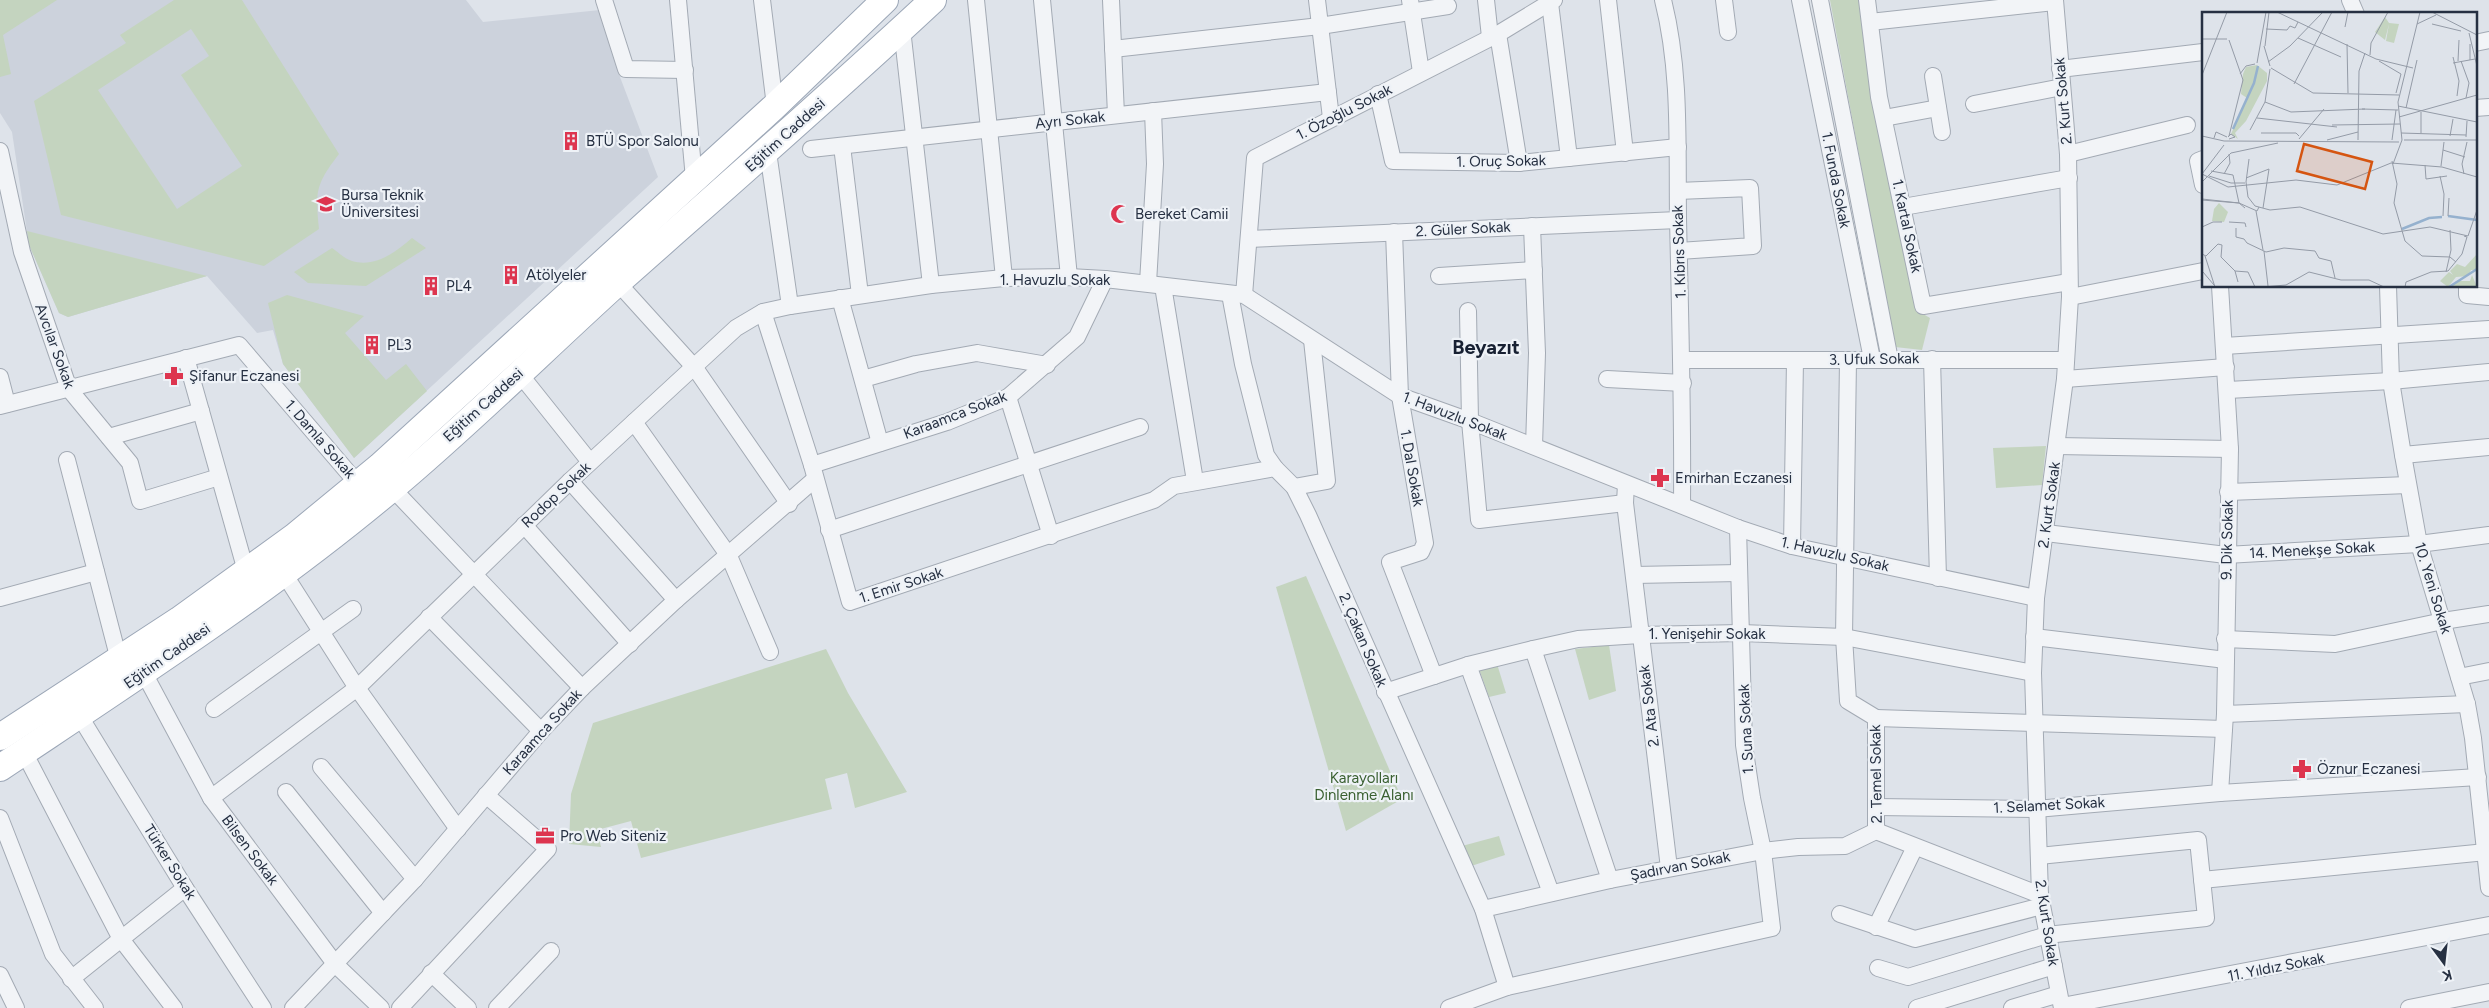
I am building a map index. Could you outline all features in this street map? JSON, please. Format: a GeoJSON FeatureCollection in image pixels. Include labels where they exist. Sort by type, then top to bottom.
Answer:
{"type":"FeatureCollection","features":[{"type":"Feature","properties":{"kind":"main road","name":"Eğitim Caddesi"},"geometry":{"type":"LineString","coordinates":[[0,737],[119,660],[296,536],[358,484],[776,106],[886,0]]}},
{"type":"Feature","properties":{"kind":"main road","name":"Eğitim Caddesi"},"geometry":{"type":"LineString","coordinates":[[0,768],[144,673],[284,572],[392,488],[618,283],[768,152],[933,0]]}},
{"type":"Feature","properties":{"kind":"street"},"geometry":{"type":"LineString","coordinates":[[604,0],[626,69],[684,70]]}},
{"type":"Feature","properties":{"kind":"street"},"geometry":{"type":"LineString","coordinates":[[678,0],[694,180]]}},
{"type":"Feature","properties":{"kind":"street"},"geometry":{"type":"LineString","coordinates":[[762,0],[776,106]]}},
{"type":"Feature","properties":{"kind":"street"},"geometry":{"type":"LineString","coordinates":[[976,0],[1004,278]]}},
{"type":"Feature","properties":{"kind":"street"},"geometry":{"type":"LineString","coordinates":[[1042,0],[1069,277]]}},
{"type":"Feature","properties":{"kind":"street"},"geometry":{"type":"LineString","coordinates":[[1112,0],[1116,115]]}},
{"type":"Feature","properties":{"kind":"street"},"geometry":{"type":"LineString","coordinates":[[1317,0],[1331,118]]}},
{"type":"Feature","properties":{"kind":"street"},"geometry":{"type":"LineString","coordinates":[[1486,0],[1519,163]]}},
{"type":"Feature","properties":{"kind":"street"},"geometry":{"type":"LineString","coordinates":[[1608,0],[1625,153]]}},
{"type":"Feature","properties":{"kind":"street","name":"1. Kıbrıs Sokak"},"geometry":{"type":"LineString","coordinates":[[1663,0],[1674,66],[1678,147],[1678,220],[1683,360],[1682,505]]}},
{"type":"Feature","properties":{"kind":"street"},"geometry":{"type":"LineString","coordinates":[[1724,0],[1728,32]]}},
{"type":"Feature","properties":{"kind":"street","name":"1. Funda Sokak"},"geometry":{"type":"LineString","coordinates":[[1800,0],[1872,359]]}},
{"type":"Feature","properties":{"kind":"street","name":"1. Funda Sokak"},"geometry":{"type":"LineString","coordinates":[[1820,0],[1890,360]]}},
{"type":"Feature","properties":{"kind":"street","name":"1. Kartal Sokak"},"geometry":{"type":"LineString","coordinates":[[1867,0],[1879,97],[1923,306],[2069,290]]}},
{"type":"Feature","properties":{"kind":"street"},"geometry":{"type":"LineString","coordinates":[[2350,0],[2355,12]]}},
{"type":"Feature","properties":{"kind":"street"},"geometry":{"type":"LineString","coordinates":[[1552,1],[1569,158]]}},
{"type":"Feature","properties":{"kind":"street","name":"1. Özoğlu Sokak"},"geometry":{"type":"LineString","coordinates":[[1237,294],[1248,239],[1255,158],[1494,36],[1552,1]]}},
{"type":"Feature","properties":{"kind":"street"},"geometry":{"type":"LineString","coordinates":[[1870,22],[2054,1]]}},
{"type":"Feature","properties":{"kind":"street","name":"2. Kurt Sokak"},"geometry":{"type":"LineString","coordinates":[[2054,1],[2068,154],[2069,290],[2065,379],[2036,598],[2033,673],[2036,809],[2041,900],[2061,1002]]}},
{"type":"Feature","properties":{"kind":"street"},"geometry":{"type":"LineString","coordinates":[[1113,49],[1320,26],[1411,6],[1448,6]]}},
{"type":"Feature","properties":{"kind":"street"},"geometry":{"type":"LineString","coordinates":[[1411,6],[1421,72]]}},
{"type":"Feature","properties":{"kind":"street"},"geometry":{"type":"LineString","coordinates":[[902,29],[930,285]]}},
{"type":"Feature","properties":{"kind":"street"},"geometry":{"type":"LineString","coordinates":[[2476,44],[2489,40]]}},
{"type":"Feature","properties":{"kind":"street"},"geometry":{"type":"LineString","coordinates":[[2060,69],[2202,52]]}},
{"type":"Feature","properties":{"kind":"street"},"geometry":{"type":"LineString","coordinates":[[1933,76],[1942,132]]}},
{"type":"Feature","properties":{"kind":"street"},"geometry":{"type":"LineString","coordinates":[[1974,104],[2062,87]]}},
{"type":"Feature","properties":{"kind":"street","name":"Ayrı Sokak"},"geometry":{"type":"LineString","coordinates":[[811,149],[1328,92]]}},
{"type":"Feature","properties":{"kind":"street","name":"1. Oruç Sokak"},"geometry":{"type":"LineString","coordinates":[[1378,94],[1393,162],[1519,163],[1678,147]]}},
{"type":"Feature","properties":{"kind":"street"},"geometry":{"type":"LineString","coordinates":[[2476,108],[2489,107]]}},
{"type":"Feature","properties":{"kind":"street"},"geometry":{"type":"LineString","coordinates":[[1884,118],[1938,108]]}},
{"type":"Feature","properties":{"kind":"street"},"geometry":{"type":"LineString","coordinates":[[1153,111],[1155,284],[1195,481]]}},
{"type":"Feature","properties":{"kind":"street"},"geometry":{"type":"LineString","coordinates":[[2068,154],[2187,125]]}},
{"type":"Feature","properties":{"kind":"street"},"geometry":{"type":"LineString","coordinates":[[842,146],[860,295]]}},
{"type":"Feature","properties":{"kind":"street","name":"Avcılar Sokak"},"geometry":{"type":"LineString","coordinates":[[0,151],[2,172],[22,252],[69,389],[130,463],[140,501],[219,477]]}},
{"type":"Feature","properties":{"kind":"street"},"geometry":{"type":"LineString","coordinates":[[768,152],[790,306]]}},
{"type":"Feature","properties":{"kind":"street"},"geometry":{"type":"LineString","coordinates":[[2200,160],[2202,176]]}},
{"type":"Feature","properties":{"kind":"street"},"geometry":{"type":"LineString","coordinates":[[1903,207],[2069,178]]}},
{"type":"Feature","properties":{"kind":"street"},"geometry":{"type":"LineString","coordinates":[[1678,192],[1750,188],[1752,246],[1680,251]]}},
{"type":"Feature","properties":{"kind":"street","name":"2. Güler Sokak"},"geometry":{"type":"LineString","coordinates":[[1248,239],[1678,220]]}},
{"type":"Feature","properties":{"kind":"street"},"geometry":{"type":"LineString","coordinates":[[1532,226],[1538,353],[1534,446]]}},
{"type":"Feature","properties":{"kind":"street","name":"1. Dal Sokak"},"geometry":{"type":"LineString","coordinates":[[1394,232],[1400,396],[1425,543],[1421,552],[1390,562],[1434,676]]}},
{"type":"Feature","properties":{"kind":"street"},"geometry":{"type":"LineString","coordinates":[[1439,276],[1534,270]]}},
{"type":"Feature","properties":{"kind":"street"},"geometry":{"type":"LineString","coordinates":[[2069,290],[2202,271]]}},
{"type":"Feature","properties":{"kind":"street","name":"1. Havuzlu Sokak"},"geometry":{"type":"LineString","coordinates":[[762,312],[930,285],[1004,278],[1069,277],[1105,279],[1237,294],[1400,396],[1470,421],[1738,528],[1792,546],[2036,598]]}},
{"type":"Feature","properties":{"kind":"street","name":"Karaamca Sokak"},"geometry":{"type":"LineString","coordinates":[[293,1008],[336,965],[415,879],[540,731],[582,688],[676,600],[789,504],[814,472],[880,443],[947,422],[1008,397],[1077,337],[1105,279]]}},
{"type":"Feature","properties":{"kind":"street"},"geometry":{"type":"LineString","coordinates":[[618,283],[695,368],[789,504]]}},
{"type":"Feature","properties":{"kind":"street","name":"9. Dik Sokak"},"geometry":{"type":"LineString","coordinates":[[2220,288],[2228,390],[2230,449],[2226,555],[2226,660],[2220,793]]}},
{"type":"Feature","properties":{"kind":"street","name":"10. Yeni Sokak"},"geometry":{"type":"LineString","coordinates":[[2388,288],[2391,381],[2402,456],[2419,544],[2467,704],[2478,777],[2489,888]]}},
{"type":"Feature","properties":{"kind":"street"},"geometry":{"type":"LineString","coordinates":[[2467,290],[2489,297]]}},
{"type":"Feature","properties":{"kind":"street","name":"2. Çakan Sokak"},"geometry":{"type":"LineString","coordinates":[[1237,294],[1252,405],[1266,455],[1274,468],[1294,487],[1308,515],[1385,692],[1483,908],[1507,987]]}},
{"type":"Feature","properties":{"kind":"street"},"geometry":{"type":"LineString","coordinates":[[840,298],[880,443]]}},
{"type":"Feature","properties":{"kind":"street"},"geometry":{"type":"LineString","coordinates":[[1468,311],[1470,421],[1479,520],[1625,503]]}},
{"type":"Feature","properties":{"kind":"street","name":"Rodop Sokak"},"geometry":{"type":"LineString","coordinates":[[210,798],[357,688],[590,462],[695,368],[736,328],[762,312]]}},
{"type":"Feature","properties":{"kind":"street","name":"1. Emir Sokak"},"geometry":{"type":"LineString","coordinates":[[762,312],[814,472],[850,602],[1052,536],[1154,500],[1174,486],[1274,468]]}},
{"type":"Feature","properties":{"kind":"street"},"geometry":{"type":"LineString","coordinates":[[2224,346],[2489,329]]}},
{"type":"Feature","properties":{"kind":"street"},"geometry":{"type":"LineString","coordinates":[[1294,487],[1327,481],[1312,340]]}},
{"type":"Feature","properties":{"kind":"street","name":"1. Damla Sokak"},"geometry":{"type":"LineString","coordinates":[[4,405],[239,345],[358,484]]}},
{"type":"Feature","properties":{"kind":"street"},"geometry":{"type":"LineString","coordinates":[[863,379],[916,364],[977,353],[1047,365]]}},
{"type":"Feature","properties":{"kind":"street"},"geometry":{"type":"LineString","coordinates":[[186,358],[246,571]]}},
{"type":"Feature","properties":{"kind":"street"},"geometry":{"type":"LineString","coordinates":[[1932,359],[1938,578]]}},
{"type":"Feature","properties":{"kind":"street","name":"3. Ufuk Sokak"},"geometry":{"type":"LineString","coordinates":[[1683,360],[2066,360]]}},
{"type":"Feature","properties":{"kind":"street"},"geometry":{"type":"LineString","coordinates":[[1792,546],[1795,360]]}},
{"type":"Feature","properties":{"kind":"street","name":"2. Temel Sokak"},"geometry":{"type":"LineString","coordinates":[[1848,360],[1844,637],[1848,701],[1876,718],[1876,831],[2041,900]]}},
{"type":"Feature","properties":{"kind":"street"},"geometry":{"type":"LineString","coordinates":[[2065,379],[2226,367]]}},
{"type":"Feature","properties":{"kind":"street"},"geometry":{"type":"LineString","coordinates":[[2228,390],[2391,381],[2489,372]]}},
{"type":"Feature","properties":{"kind":"street"},"geometry":{"type":"LineString","coordinates":[[519,373],[590,462]]}},
{"type":"Feature","properties":{"kind":"street"},"geometry":{"type":"LineString","coordinates":[[0,377],[4,405]]}},
{"type":"Feature","properties":{"kind":"street"},"geometry":{"type":"LineString","coordinates":[[1607,379],[1683,383]]}},
{"type":"Feature","properties":{"kind":"street"},"geometry":{"type":"LineString","coordinates":[[1008,397],[1052,536]]}},
{"type":"Feature","properties":{"kind":"street"},"geometry":{"type":"LineString","coordinates":[[109,437],[201,411]]}},
{"type":"Feature","properties":{"kind":"street"},"geometry":{"type":"LineString","coordinates":[[634,422],[729,556],[770,652]]}},
{"type":"Feature","properties":{"kind":"street"},"geometry":{"type":"LineString","coordinates":[[829,530],[1140,426]]}},
{"type":"Feature","properties":{"kind":"street"},"geometry":{"type":"LineString","coordinates":[[2057,446],[2230,449]]}},
{"type":"Feature","properties":{"kind":"street"},"geometry":{"type":"LineString","coordinates":[[2402,456],[2489,447]]}},
{"type":"Feature","properties":{"kind":"street"},"geometry":{"type":"LineString","coordinates":[[67,460],[119,660]]}},
{"type":"Feature","properties":{"kind":"street"},"geometry":{"type":"LineString","coordinates":[[570,481],[676,600]]}},
{"type":"Feature","properties":{"kind":"street","name":"2. Ata Sokak"},"geometry":{"type":"LineString","coordinates":[[1626,484],[1625,503],[1669,868]]}},
{"type":"Feature","properties":{"kind":"street"},"geometry":{"type":"LineString","coordinates":[[2228,492],[2408,485]]}},
{"type":"Feature","properties":{"kind":"street"},"geometry":{"type":"LineString","coordinates":[[392,488],[582,688]]}},
{"type":"Feature","properties":{"kind":"street"},"geometry":{"type":"LineString","coordinates":[[524,525],[630,644]]}},
{"type":"Feature","properties":{"kind":"street","name":"1. Suna Sokak"},"geometry":{"type":"LineString","coordinates":[[1507,987],[1772,928],[1763,850],[1752,798],[1744,745],[1738,528]]}},
{"type":"Feature","properties":{"kind":"street","name":"14. Menekşe Sokak"},"geometry":{"type":"LineString","coordinates":[[2046,533],[2226,555],[2419,544],[2489,535]]}},
{"type":"Feature","properties":{"kind":"street"},"geometry":{"type":"LineString","coordinates":[[0,598],[96,572]]}},
{"type":"Feature","properties":{"kind":"street"},"geometry":{"type":"LineString","coordinates":[[284,572],[357,688],[458,829]]}},
{"type":"Feature","properties":{"kind":"street"},"geometry":{"type":"LineString","coordinates":[[1634,575],[1739,573]]}},
{"type":"Feature","properties":{"kind":"street"},"geometry":{"type":"LineString","coordinates":[[214,709],[353,609]]}},
{"type":"Feature","properties":{"kind":"street"},"geometry":{"type":"LineString","coordinates":[[2225,639],[2335,644],[2443,621],[2489,614]]}},
{"type":"Feature","properties":{"kind":"street"},"geometry":{"type":"LineString","coordinates":[[429,617],[540,731]]}},
{"type":"Feature","properties":{"kind":"street","name":"1. Yenişehir Sokak"},"geometry":{"type":"LineString","coordinates":[[1385,692],[1468,666],[1533,650],[1578,640],[1640,634],[1742,633],[1844,637],[2033,673]]}},
{"type":"Feature","properties":{"kind":"street"},"geometry":{"type":"LineString","coordinates":[[2034,637],[2226,660]]}},
{"type":"Feature","properties":{"kind":"street"},"geometry":{"type":"LineString","coordinates":[[1533,650],[1610,880]]}},
{"type":"Feature","properties":{"kind":"street"},"geometry":{"type":"LineString","coordinates":[[1468,666],[1550,893]]}},
{"type":"Feature","properties":{"kind":"street"},"geometry":{"type":"LineString","coordinates":[[2459,677],[2489,671]]}},
{"type":"Feature","properties":{"kind":"street","name":"Bilsen Sokak"},"geometry":{"type":"LineString","coordinates":[[144,673],[210,798],[336,965],[380,1008]]}},
{"type":"Feature","properties":{"kind":"street"},"geometry":{"type":"LineString","coordinates":[[1876,718],[2035,722],[2224,722],[2467,704]]}},
{"type":"Feature","properties":{"kind":"street","name":"Türker Sokak"},"geometry":{"type":"LineString","coordinates":[[79,715],[185,888],[263,1008]]}},
{"type":"Feature","properties":{"kind":"street"},"geometry":{"type":"LineString","coordinates":[[24,752],[121,939],[174,1008]]}},
{"type":"Feature","properties":{"kind":"street"},"geometry":{"type":"LineString","coordinates":[[321,767],[415,879]]}},
{"type":"Feature","properties":{"kind":"street","name":"1. Selamet Sokak"},"geometry":{"type":"LineString","coordinates":[[1876,808],[2036,809],[2220,793],[2478,777]]}},
{"type":"Feature","properties":{"kind":"street"},"geometry":{"type":"LineString","coordinates":[[286,792],[383,913]]}},
{"type":"Feature","properties":{"kind":"street"},"geometry":{"type":"LineString","coordinates":[[400,1008],[548,849],[486,795]]}},
{"type":"Feature","properties":{"kind":"street"},"geometry":{"type":"LineString","coordinates":[[0,818],[53,954],[95,1008]]}},
{"type":"Feature","properties":{"kind":"street","name":"Şadırvan Sokak"},"geometry":{"type":"LineString","coordinates":[[1483,908],[1610,880],[1763,850],[1845,846],[1876,831]]}},
{"type":"Feature","properties":{"kind":"street"},"geometry":{"type":"LineString","coordinates":[[1878,968],[1908,977],[2047,935],[2206,918],[2198,840],[2039,856]]}},
{"type":"Feature","properties":{"kind":"street"},"geometry":{"type":"LineString","coordinates":[[1876,927],[1915,847]]}},
{"type":"Feature","properties":{"kind":"street"},"geometry":{"type":"LineString","coordinates":[[2202,880],[2486,852]]}},
{"type":"Feature","properties":{"kind":"street"},"geometry":{"type":"LineString","coordinates":[[71,978],[185,888]]}},
{"type":"Feature","properties":{"kind":"street"},"geometry":{"type":"LineString","coordinates":[[1840,914],[1915,939],[2041,900]]}},
{"type":"Feature","properties":{"kind":"street","name":"11. Yıldız Sokak"},"geometry":{"type":"LineString","coordinates":[[2012,1008],[2061,1002],[2489,925]]}},
{"type":"Feature","properties":{"kind":"street"},"geometry":{"type":"LineString","coordinates":[[497,1008],[551,951]]}},
{"type":"Feature","properties":{"kind":"street"},"geometry":{"type":"LineString","coordinates":[[1917,1008],[2054,966]]}},
{"type":"Feature","properties":{"kind":"street"},"geometry":{"type":"LineString","coordinates":[[431,973],[468,1008]]}},
{"type":"Feature","properties":{"kind":"street"},"geometry":{"type":"LineString","coordinates":[[0,975],[16,1008]]}},
{"type":"Feature","properties":{"kind":"street"},"geometry":{"type":"LineString","coordinates":[[1449,1008],[1507,987]]}},
{"type":"Feature","properties":{"kind":"street"},"geometry":{"type":"LineString","coordinates":[[2409,1008],[2489,992]]}},
{"type":"Feature","properties":{"kind":"shaded area","name":"Bursa Teknik Üniversitesi"},"geometry":{"type":"Polygon","coordinates":[[[0,0],[466,0],[483,22],[600,10],[620,77],[658,177],[354,458],[283,364],[273,330],[257,333],[207,276],[68,317],[59,313],[29,245],[12,132],[0,113],[0,0]]]}},
{"type":"Feature","properties":{"kind":"green space"},"geometry":{"type":"Polygon","coordinates":[[[0,0],[57,0],[3,35],[11,74],[0,77],[0,0]]]}},
{"type":"Feature","properties":{"kind":"green space"},"geometry":{"type":"Polygon","coordinates":[[[174,0],[242,0],[339,154],[326,173],[319,188],[317,205],[319,229],[264,266],[61,215],[34,101],[126,43],[120,35],[174,0]],[[191,29],[98,90],[177,209],[242,166],[181,75],[209,56],[191,29]]]}},
{"type":"Feature","properties":{"kind":"green space"},"geometry":{"type":"Polygon","coordinates":[[[1830,0],[1861,0],[1918,311],[1930,318],[1922,350],[1895,347],[1830,0]]]}},
{"type":"Feature","properties":{"kind":"green space"},"geometry":{"type":"Polygon","coordinates":[[[27,231],[207,276],[68,317],[59,313],[29,245],[27,231]]]}},
{"type":"Feature","properties":{"kind":"green space"},"geometry":{"type":"Polygon","coordinates":[[[412,238],[426,248],[366,286],[308,283],[294,272],[332,248],[349,260],[361,263],[369,262],[385,257],[412,238]]]}},
{"type":"Feature","properties":{"kind":"green space"},"geometry":{"type":"Polygon","coordinates":[[[287,295],[364,316],[345,333],[386,380],[406,364],[427,391],[354,458],[283,364],[268,303],[287,295]]]}},
{"type":"Feature","properties":{"kind":"green space"},"geometry":{"type":"Polygon","coordinates":[[[2046,446],[2042,485],[1996,488],[1993,448],[2046,446]]]}},
{"type":"Feature","properties":{"kind":"green space","name":"Karayolları Dinlenme Alanı"},"geometry":{"type":"Polygon","coordinates":[[[1306,576],[1402,799],[1346,831],[1276,587],[1306,576]]]}},
{"type":"Feature","properties":{"kind":"green space"},"geometry":{"type":"Polygon","coordinates":[[[1609,645],[1616,691],[1589,700],[1575,649],[1609,645]]]}},
{"type":"Feature","properties":{"kind":"green space"},"geometry":{"type":"Polygon","coordinates":[[[826,649],[848,693],[907,792],[855,808],[847,773],[825,779],[832,809],[641,858],[631,821],[597,830],[601,847],[569,844],[571,794],[593,723],[826,649]]]}},
{"type":"Feature","properties":{"kind":"green space"},"geometry":{"type":"Polygon","coordinates":[[[1497,664],[1506,693],[1489,697],[1479,669],[1497,664]]]}},
{"type":"Feature","properties":{"kind":"green space"},"geometry":{"type":"Polygon","coordinates":[[[1499,836],[1505,855],[1468,867],[1462,846],[1499,836]]]}},
{"type":"Feature","properties":{"kind":"place","name":"BTÜ Spor Salonu"},"geometry":{"type":"Point","coordinates":[571,141]}},
{"type":"Feature","properties":{"kind":"place","name":"Bursa Teknik Üniversitesi"},"geometry":{"type":"Point","coordinates":[326,204]}},
{"type":"Feature","properties":{"kind":"place","name":"Bereket Camii"},"geometry":{"type":"Point","coordinates":[1120,214]}},
{"type":"Feature","properties":{"kind":"place","name":"Atölyeler"},"geometry":{"type":"Point","coordinates":[511,275]}},
{"type":"Feature","properties":{"kind":"place","name":"PL4"},"geometry":{"type":"Point","coordinates":[431,286]}},
{"type":"Feature","properties":{"kind":"place","name":"PL3"},"geometry":{"type":"Point","coordinates":[372,345]}},
{"type":"Feature","properties":{"kind":"place","name":"Şifanur Eczanesi"},"geometry":{"type":"Point","coordinates":[174,376]}},
{"type":"Feature","properties":{"kind":"place","name":"Emirhan Eczanesi"},"geometry":{"type":"Point","coordinates":[1660,478]}},
{"type":"Feature","properties":{"kind":"place","name":"Öznur Eczanesi"},"geometry":{"type":"Point","coordinates":[2302,769]}},
{"type":"Feature","properties":{"kind":"place","name":"Pro Web Siteniz"},"geometry":{"type":"Point","coordinates":[545,836]}},
{"type":"Feature","properties":{"kind":"district","name":"Beyazıt"},"geometry":{"type":"Point","coordinates":[1486,347]}}]}
